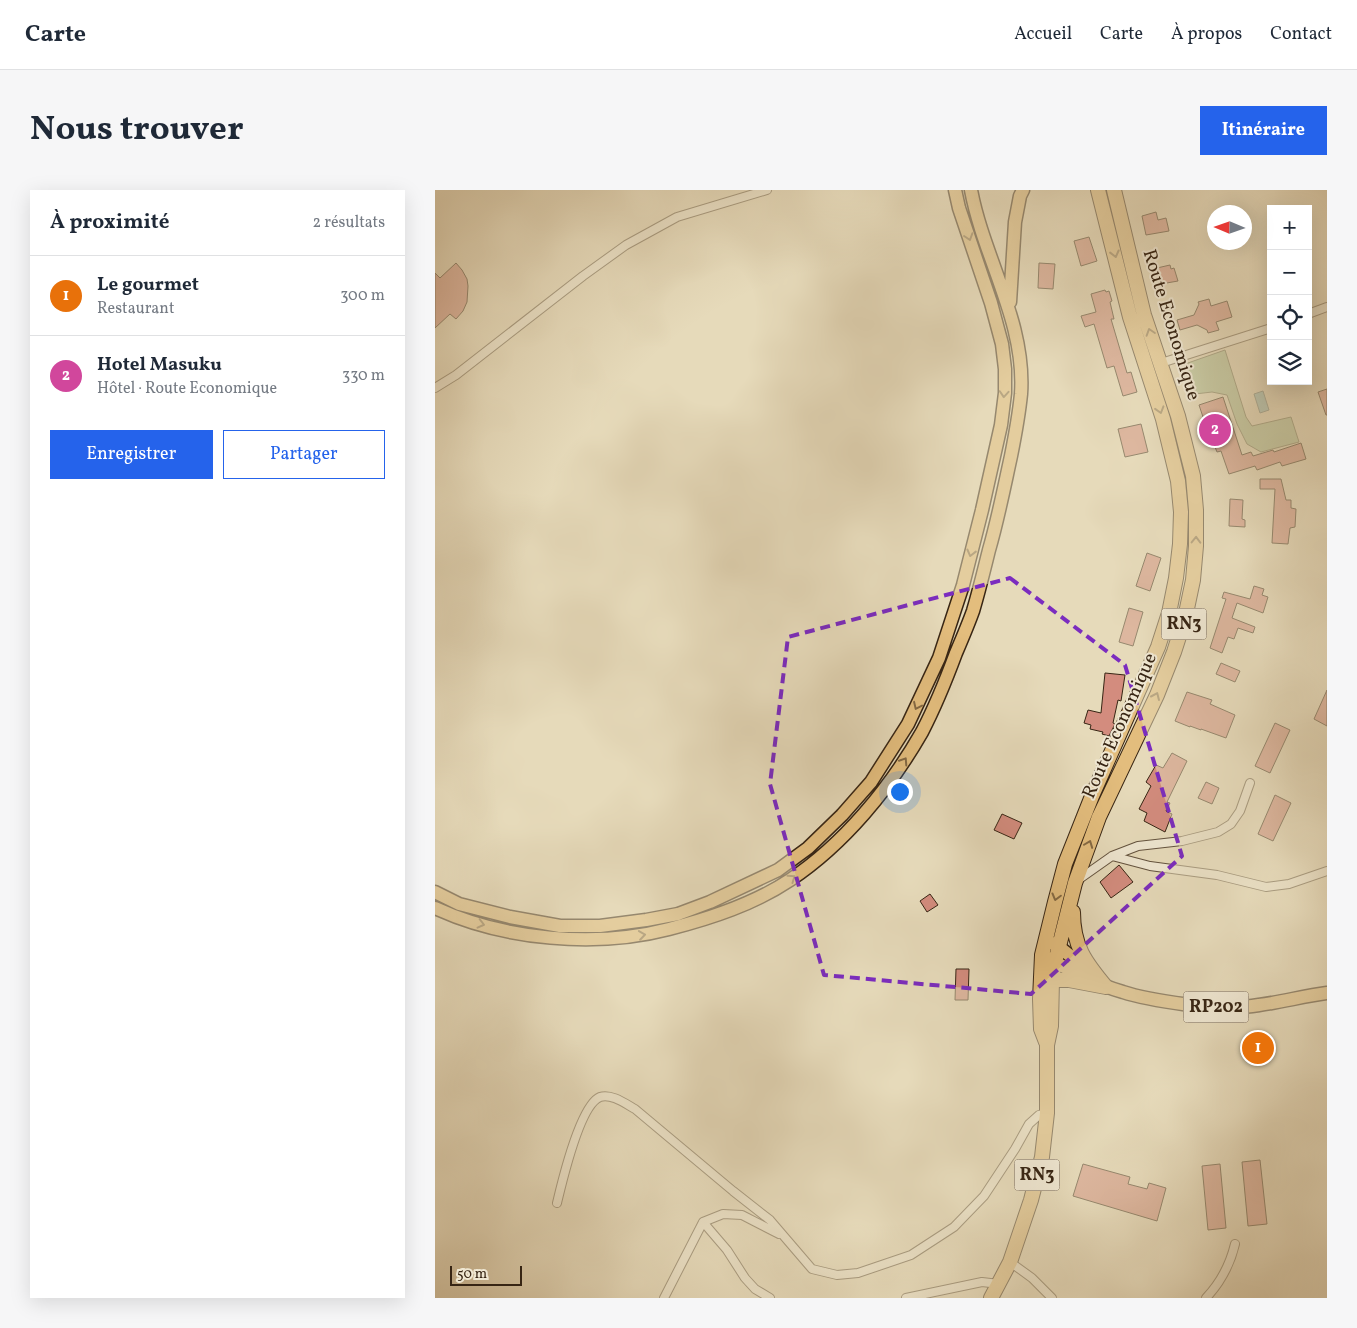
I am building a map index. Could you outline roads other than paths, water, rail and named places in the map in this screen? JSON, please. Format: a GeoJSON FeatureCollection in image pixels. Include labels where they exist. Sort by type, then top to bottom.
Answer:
{"type":"FeatureCollection","features":[{"type":"Feature","properties":{"kind":"highway","name":"Route Economique"},"geometry":{"type":"LineString","coordinates":[[991,1298],[1010,1262],[1031,1200],[1042,1157],[1047,1113],[1047,1045],[1051,1026],[1052,980],[1074,885],[1099,817],[1157,695],[1174,652],[1185,618],[1193,580],[1197,546],[1193,476],[1178,416],[1130,317],[1098,190]]}},
{"type":"Feature","properties":{"kind":"highway","name":"Route Economique"},"geometry":{"type":"LineString","coordinates":[[1047,1045],[1041,1029],[1042,955],[1065,864],[1091,796],[1158,647],[1169,613],[1181,544],[1181,512],[1178,481],[1163,419],[1144,315],[1114,190]]}},
{"type":"Feature","properties":{"kind":"highway"},"geometry":{"type":"LineString","coordinates":[[1091,796],[1106,802]]}},
{"type":"Feature","properties":{"kind":"highway"},"geometry":{"type":"LineString","coordinates":[[1074,885],[1073,931],[1080,952],[1106,987]]}},
{"type":"Feature","properties":{"kind":"highway"},"geometry":{"type":"LineString","coordinates":[[1052,980],[1069,980],[1106,987]]}},
{"type":"Feature","properties":{"kind":"main road"},"geometry":{"type":"LineString","coordinates":[[435,892],[459,904],[510,917],[560,926],[600,926],[678,914],[710,902],[777,870],[808,848],[842,815],[871,782],[908,724],[939,658],[963,585],[1001,425],[1005,393],[1002,344],[955,190]]}},
{"type":"Feature","properties":{"kind":"main road"},"geometry":{"type":"LineString","coordinates":[[971,190],[982,234],[1005,298],[1017,342]]}},
{"type":"Feature","properties":{"kind":"main road"},"geometry":{"type":"LineString","coordinates":[[435,908],[469,921],[499,929],[563,939],[605,940],[646,935],[720,914],[757,899],[790,880],[819,858],[855,824],[887,786],[922,731],[942,689],[973,612],[999,512],[1021,395],[1021,378],[1010,302],[1010,287],[1015,222],[1023,190]]}},
{"type":"Feature","properties":{"kind":"main road"},"geometry":{"type":"LineString","coordinates":[[1091,190],[1109,230]]}},
{"type":"Feature","properties":{"kind":"main road"},"geometry":{"type":"LineString","coordinates":[[1045,939],[1059,947],[1082,965],[1106,987]]}},
{"type":"Feature","properties":{"kind":"main road"},"geometry":{"type":"LineString","coordinates":[[1042,955],[1106,987]]}},
{"type":"Feature","properties":{"kind":"main road","name":"RP202"},"geometry":{"type":"LineString","coordinates":[[1106,987],[1147,998],[1208,1007],[1259,1005],[1327,993]]}},
{"type":"Feature","properties":{"kind":"street"},"geometry":{"type":"LineString","coordinates":[[435,388],[456,375],[626,245],[677,217],[767,190]]}},
{"type":"Feature","properties":{"kind":"street"},"geometry":{"type":"LineString","coordinates":[[1312,313],[1327,307]]}},
{"type":"Feature","properties":{"kind":"street"},"geometry":{"type":"LineString","coordinates":[[1153,366],[1267,329]]}},
{"type":"Feature","properties":{"kind":"street"},"geometry":{"type":"LineString","coordinates":[[1074,885],[1112,856],[1138,846],[1182,841],[1218,832],[1231,824],[1240,811],[1250,783]]}},
{"type":"Feature","properties":{"kind":"street"},"geometry":{"type":"LineString","coordinates":[[1112,856],[1150,866],[1217,875],[1266,887],[1289,884],[1327,871]]}},
{"type":"Feature","properties":{"kind":"street"},"geometry":{"type":"LineString","coordinates":[[557,1202],[580,1125],[592,1103],[601,1097],[612,1098],[635,1109],[733,1191],[771,1220],[812,1269],[837,1275],[858,1272],[911,1255],[954,1227],[984,1196],[1029,1124],[1039,1116],[1047,1113]]}},
{"type":"Feature","properties":{"kind":"street"},"geometry":{"type":"LineString","coordinates":[[664,1298],[703,1222],[723,1214],[742,1215],[783,1236]]}},
{"type":"Feature","properties":{"kind":"street"},"geometry":{"type":"LineString","coordinates":[[703,1222],[727,1250],[745,1278],[755,1289],[770,1298]]}},
{"type":"Feature","properties":{"kind":"street"},"geometry":{"type":"LineString","coordinates":[[1205,1298],[1216,1288],[1225,1273],[1235,1244]]}},
{"type":"Feature","properties":{"kind":"street"},"geometry":{"type":"LineString","coordinates":[[1010,1262],[1032,1278],[1052,1298]]}},
{"type":"Feature","properties":{"kind":"street"},"geometry":{"type":"LineString","coordinates":[[906,1298],[982,1282],[999,1284]]}},
{"type":"Feature","properties":{"kind":"water"},"geometry":{"type":"Polygon","coordinates":[[[1263,391],[1269,410],[1260,413],[1254,394],[1263,391]]]}},
{"type":"Feature","properties":{"kind":"place","name":"Hotel Masuku"},"geometry":{"type":"Point","coordinates":[1215,430]}},
{"type":"Feature","properties":{"kind":"place","name":"Le gourmet"},"geometry":{"type":"Point","coordinates":[1258,1048]}}]}
